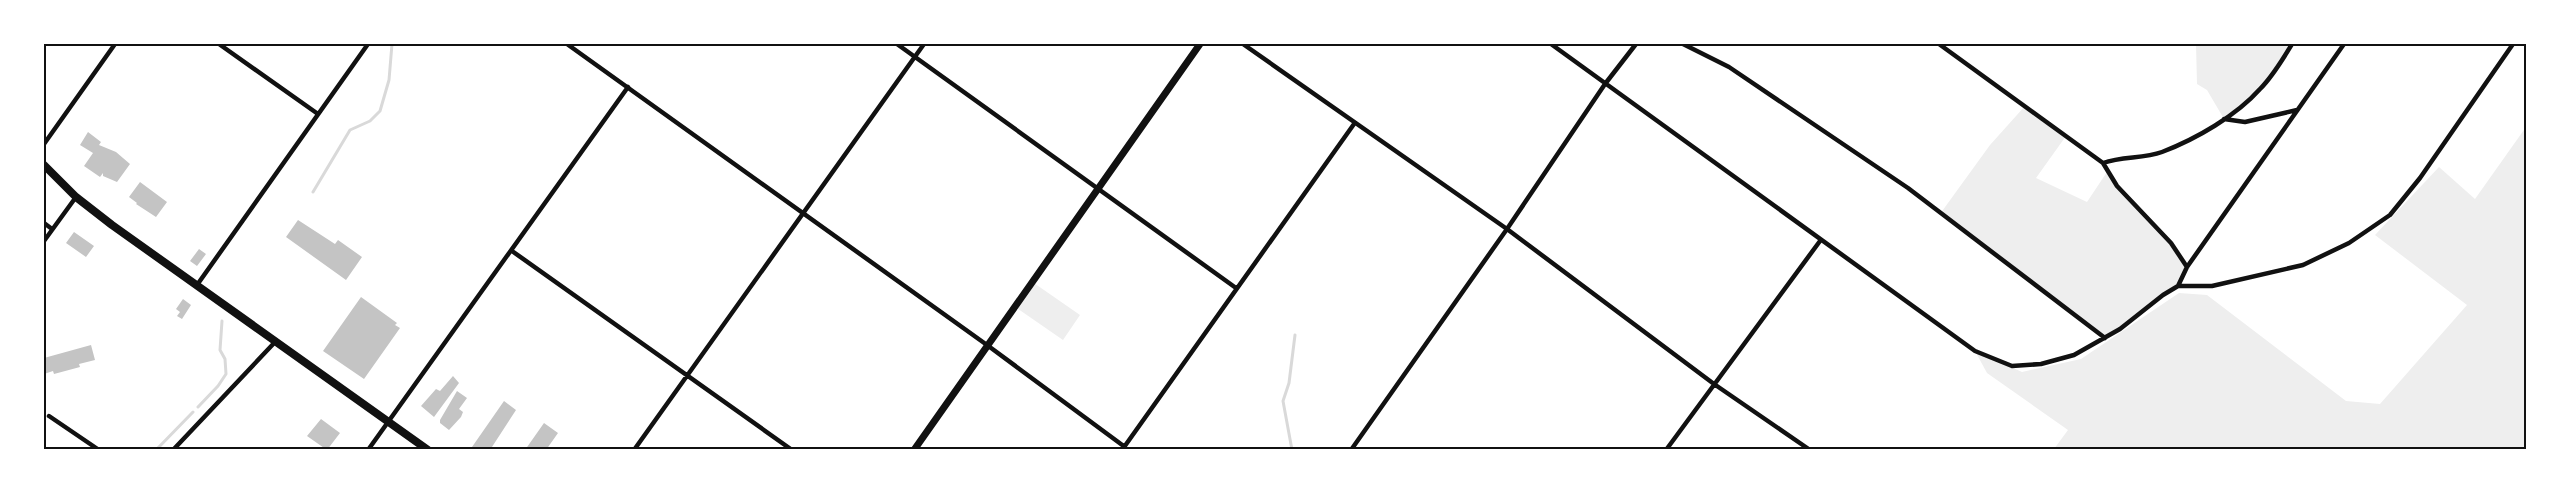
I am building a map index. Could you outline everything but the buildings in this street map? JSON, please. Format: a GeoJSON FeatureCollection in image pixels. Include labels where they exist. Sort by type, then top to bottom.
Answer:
{"type":"FeatureCollection","features":[{"type":"Feature","properties":{"kind":"main road"},"geometry":{"type":"LineString","coordinates":[[914,450],[1200,44]]}},
{"type":"Feature","properties":{"kind":"main road"},"geometry":{"type":"LineString","coordinates":[[44,165],[76,197],[428,450]]}},
{"type":"Feature","properties":{"kind":"street"},"geometry":{"type":"LineString","coordinates":[[44,144],[115,44]]}},
{"type":"Feature","properties":{"kind":"street"},"geometry":{"type":"LineString","coordinates":[[219,44],[318,114]]}},
{"type":"Feature","properties":{"kind":"street"},"geometry":{"type":"LineString","coordinates":[[197,285],[368,44]]}},
{"type":"Feature","properties":{"kind":"street"},"geometry":{"type":"LineString","coordinates":[[567,44],[987,345],[1125,448],[1354,124]]}},
{"type":"Feature","properties":{"kind":"street"},"geometry":{"type":"LineString","coordinates":[[897,44],[1236,288]]}},
{"type":"Feature","properties":{"kind":"street"},"geometry":{"type":"LineString","coordinates":[[634,450],[924,44]]}},
{"type":"Feature","properties":{"kind":"street"},"geometry":{"type":"LineString","coordinates":[[1243,44],[1354,124],[1507,229],[1714,384],[1810,450]]}},
{"type":"Feature","properties":{"kind":"street"},"geometry":{"type":"LineString","coordinates":[[1551,44],[1820,241],[1975,351],[2012,366],[2041,364],[2074,355],[2105,338],[2178,286],[2212,286],[2303,265],[2349,243],[2390,215],[2421,178],[2513,44]]}},
{"type":"Feature","properties":{"kind":"street"},"geometry":{"type":"LineString","coordinates":[[1351,450],[1507,229],[1605,84],[1636,44]]}},
{"type":"Feature","properties":{"kind":"street"},"geometry":{"type":"LineString","coordinates":[[1683,44],[1729,67],[1908,188],[2105,338]]}},
{"type":"Feature","properties":{"kind":"street"},"geometry":{"type":"LineString","coordinates":[[1939,44],[2103,163],[2117,186],[2171,243],[2187,267]]}},
{"type":"Feature","properties":{"kind":"street"},"geometry":{"type":"LineString","coordinates":[[2103,163],[2117,158],[2145,157],[2162,152],[2224,120],[2259,90],[2292,44]]}},
{"type":"Feature","properties":{"kind":"street"},"geometry":{"type":"LineString","coordinates":[[2178,286],[2187,267],[2344,44]]}},
{"type":"Feature","properties":{"kind":"street"},"geometry":{"type":"LineString","coordinates":[[369,450],[628,87]]}},
{"type":"Feature","properties":{"kind":"street"},"geometry":{"type":"LineString","coordinates":[[2224,120],[2245,122],[2297,110]]}},
{"type":"Feature","properties":{"kind":"street"},"geometry":{"type":"LineString","coordinates":[[44,241],[76,197]]}},
{"type":"Feature","properties":{"kind":"street"},"geometry":{"type":"LineString","coordinates":[[44,223],[52,229]]}},
{"type":"Feature","properties":{"kind":"street"},"geometry":{"type":"LineString","coordinates":[[1666,450],[1820,241]]}},
{"type":"Feature","properties":{"kind":"street"},"geometry":{"type":"LineString","coordinates":[[512,251],[792,450]]}},
{"type":"Feature","properties":{"kind":"street"},"geometry":{"type":"LineString","coordinates":[[173,450],[276,341]]}},
{"type":"Feature","properties":{"kind":"street"},"geometry":{"type":"LineString","coordinates":[[49,416],[99,450]]}},
{"type":"Feature","properties":{"kind":"shaded area"},"geometry":{"type":"Polygon","coordinates":[[[2196,44],[2292,44],[2259,90],[2224,119],[2207,90],[2197,84],[2196,44]]]}},
{"type":"Feature","properties":{"kind":"shaded area"},"geometry":{"type":"Polygon","coordinates":[[[2025,106],[2066,136],[2036,178],[2087,202],[2107,172],[2171,243],[2187,267],[2178,286],[2105,338],[1940,214],[1990,145],[2025,106]]]}},
{"type":"Feature","properties":{"kind":"shaded area"},"geometry":{"type":"Polygon","coordinates":[[[2526,127],[2526,449],[2054,449],[2068,430],[1987,373],[1975,351],[2022,372],[2081,359],[2179,293],[2207,295],[2346,401],[2380,404],[2467,305],[2375,235],[2439,167],[2475,199],[2526,127]]]}},
{"type":"Feature","properties":{"kind":"shaded area"},"geometry":{"type":"Polygon","coordinates":[[[1031,281],[1080,315],[1063,340],[1014,306],[1031,281]]]}},
{"type":"Feature","properties":{"kind":"waterway"},"geometry":{"type":"LineString","coordinates":[[313,192],[350,130],[370,121],[380,111],[389,80],[392,44]]}},
{"type":"Feature","properties":{"kind":"waterway"},"geometry":{"type":"LineString","coordinates":[[198,407],[226,374],[225,359],[220,350],[222,321]]}},
{"type":"Feature","properties":{"kind":"waterway"},"geometry":{"type":"LineString","coordinates":[[1292,450],[1283,401],[1289,383],[1295,335]]}},
{"type":"Feature","properties":{"kind":"waterway"},"geometry":{"type":"LineString","coordinates":[[156,450],[193,412]]}}]}
